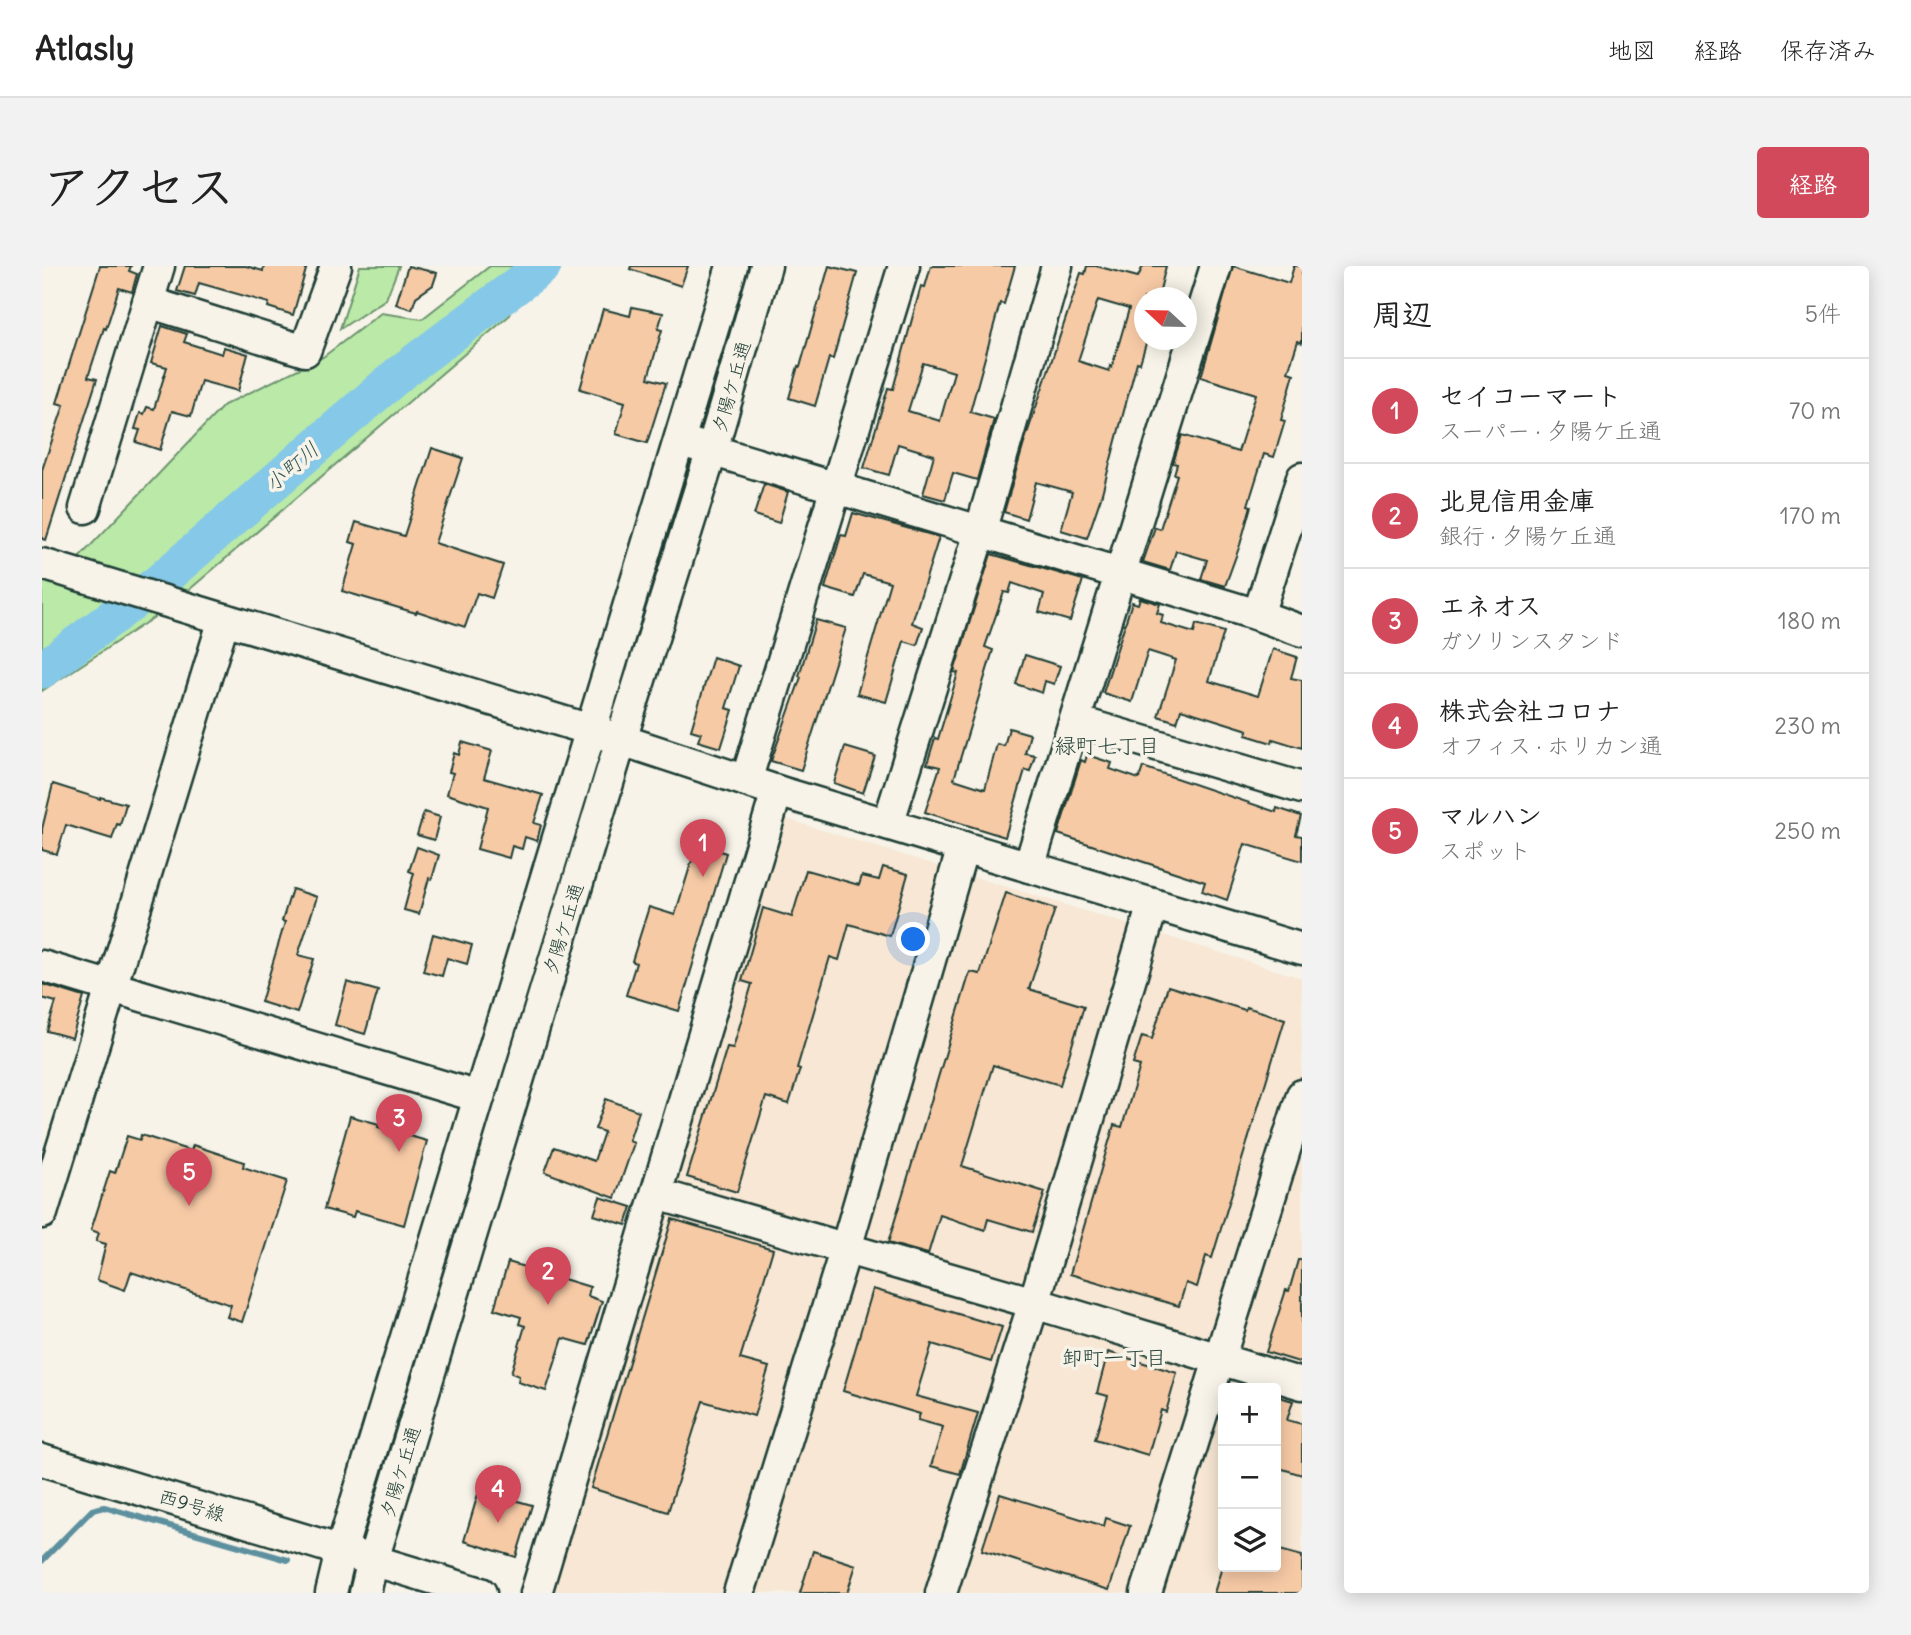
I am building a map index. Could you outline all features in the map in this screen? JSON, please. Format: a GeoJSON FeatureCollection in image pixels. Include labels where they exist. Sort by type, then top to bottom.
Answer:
{"type":"FeatureCollection","features":[{"type":"Feature","properties":{"kind":"street"},"geometry":{"type":"LineString","coordinates":[[85,508],[159,266]]}},
{"type":"Feature","properties":{"kind":"street"},"geometry":{"type":"LineString","coordinates":[[148,302],[305,351],[335,266]]}},
{"type":"Feature","properties":{"kind":"street","name":"夕陽ケ丘通"},"geometry":{"type":"LineString","coordinates":[[331,1593],[341,1551],[732,266]]}},
{"type":"Feature","properties":{"kind":"street","name":"夕陽ケ丘通"},"geometry":{"type":"LineString","coordinates":[[365,1593],[766,266]]}},
{"type":"Feature","properties":{"kind":"street"},"geometry":{"type":"LineString","coordinates":[[746,782],[904,266]]}},
{"type":"Feature","properties":{"kind":"street"},"geometry":{"type":"LineString","coordinates":[[888,824],[980,532],[1057,266]]}},
{"type":"Feature","properties":{"kind":"street"},"geometry":{"type":"LineString","coordinates":[[1029,867],[1216,266]]}},
{"type":"Feature","properties":{"kind":"street"},"geometry":{"type":"LineString","coordinates":[[680,440],[1258,615],[1302,631]]}},
{"type":"Feature","properties":{"kind":"street"},"geometry":{"type":"LineString","coordinates":[[1258,615],[1302,478]]}},
{"type":"Feature","properties":{"kind":"street"},"geometry":{"type":"LineString","coordinates":[[42,564],[591,730],[746,782],[1302,949]]}},
{"type":"Feature","properties":{"kind":"street"},"geometry":{"type":"LineString","coordinates":[[42,1213],[224,619]]}},
{"type":"Feature","properties":{"kind":"street"},"geometry":{"type":"LineString","coordinates":[[1075,721],[1302,788]]}},
{"type":"Feature","properties":{"kind":"street"},"geometry":{"type":"LineString","coordinates":[[536,1593],[777,791]]}},
{"type":"Feature","properties":{"kind":"street"},"geometry":{"type":"LineString","coordinates":[[739,1593],[846,1248],[963,847]]}},
{"type":"Feature","properties":{"kind":"street"},"geometry":{"type":"LineString","coordinates":[[941,1593],[1034,1303],[1153,904]]}},
{"type":"Feature","properties":{"kind":"street"},"geometry":{"type":"LineString","coordinates":[[42,966],[479,1097]]}},
{"type":"Feature","properties":{"kind":"street"},"geometry":{"type":"LineString","coordinates":[[1146,1593],[1302,1095]]}},
{"type":"Feature","properties":{"kind":"street"},"geometry":{"type":"LineString","coordinates":[[657,1194],[1302,1384]]}},
{"type":"Feature","properties":{"kind":"street","name":"西9号線"},"geometry":{"type":"LineString","coordinates":[[42,1460],[481,1593]]}},
{"type":"Feature","properties":{"kind":"shaded area"},"geometry":{"type":"Polygon","coordinates":[[[783,818],[1302,978],[1302,1593],[553,1593],[783,818]]]}},
{"type":"Feature","properties":{"kind":"green space"},"geometry":{"type":"Polygon","coordinates":[[[360,266],[399,266],[386,299],[340,329],[360,266]]]}},
{"type":"Feature","properties":{"kind":"green space"},"geometry":{"type":"Polygon","coordinates":[[[490,266],[525,266],[510,315],[168,608],[42,691],[42,574],[60,578],[224,405],[323,357],[381,313],[422,319],[490,266]]]}},
{"type":"Feature","properties":{"kind":"building"},"geometry":{"type":"Polygon","coordinates":[[[100,266],[131,266],[129,271],[137,274],[132,292],[119,288],[106,329],[104,328],[88,377],[97,379],[46,540],[42,539],[42,470],[64,405],[57,403],[100,266]]]}},
{"type":"Feature","properties":{"kind":"building"},"geometry":{"type":"Polygon","coordinates":[[[185,266],[246,266],[263,271],[264,266],[307,266],[293,315],[268,307],[269,303],[199,283],[195,296],[177,291],[185,266]]]}},
{"type":"Feature","properties":{"kind":"building"},"geometry":{"type":"Polygon","coordinates":[[[408,266],[437,273],[433,285],[416,297],[412,309],[396,304],[408,266]]]}},
{"type":"Feature","properties":{"kind":"building"},"geometry":{"type":"Polygon","coordinates":[[[631,266],[688,266],[681,286],[630,269],[631,266]]]}},
{"type":"Feature","properties":{"kind":"building"},"geometry":{"type":"Polygon","coordinates":[[[829,266],[857,273],[833,359],[829,358],[815,406],[789,398],[829,266]]]}},
{"type":"Feature","properties":{"kind":"building"},"geometry":{"type":"Polygon","coordinates":[[[931,266],[1015,266],[1004,304],[1000,303],[970,412],[994,419],[977,480],[953,473],[945,500],[923,494],[934,455],[898,444],[889,475],[864,468],[888,388],[893,389],[921,286],[925,287],[931,266]],[[923,363],[908,411],[940,421],[954,372],[923,363]]]}},
{"type":"Feature","properties":{"kind":"building"},"geometry":{"type":"Polygon","coordinates":[[[1087,266],[1096,266],[1138,277],[1143,266],[1166,266],[1161,287],[1134,287],[1134,350],[1144,350],[1140,363],[1137,362],[1101,497],[1087,538],[1061,530],[1072,492],[1036,482],[1026,519],[1004,512],[1081,273],[1085,274],[1087,266]],[[1098,300],[1078,361],[1109,371],[1110,366],[1112,367],[1129,309],[1098,300]]]}},
{"type":"Feature","properties":{"kind":"building"},"geometry":{"type":"Polygon","coordinates":[[[1233,266],[1289,283],[1294,266],[1302,266],[1302,343],[1298,341],[1288,372],[1294,374],[1281,420],[1285,421],[1274,457],[1264,454],[1248,505],[1251,506],[1240,545],[1225,586],[1201,579],[1207,560],[1176,551],[1170,570],[1143,562],[1155,527],[1160,529],[1177,475],[1174,474],[1177,464],[1173,463],[1182,435],[1238,452],[1256,394],[1201,377],[1233,266]]]}},
{"type":"Feature","properties":{"kind":"building"},"geometry":{"type":"Polygon","coordinates":[[[632,307],[663,313],[658,329],[662,330],[648,378],[666,383],[647,443],[616,434],[625,402],[580,389],[603,309],[630,316],[632,307]]]}},
{"type":"Feature","properties":{"kind":"building"},"geometry":{"type":"Polygon","coordinates":[[[162,326],[187,334],[184,342],[222,354],[224,347],[248,354],[238,391],[201,381],[191,416],[172,411],[160,450],[136,442],[140,430],[135,429],[140,413],[144,414],[147,407],[154,409],[167,367],[151,363],[162,326]]]}},
{"type":"Feature","properties":{"kind":"building"},"geometry":{"type":"Polygon","coordinates":[[[432,448],[463,458],[435,543],[503,565],[492,598],[477,593],[465,627],[342,591],[356,544],[350,542],[356,522],[404,536],[432,448]]]}},
{"type":"Feature","properties":{"kind":"building"},"geometry":{"type":"Polygon","coordinates":[[[764,484],[788,492],[779,523],[754,515],[764,484]]]}},
{"type":"Feature","properties":{"kind":"building"},"geometry":{"type":"Polygon","coordinates":[[[853,513],[939,537],[912,623],[923,627],[917,645],[904,641],[886,702],[857,694],[890,582],[863,574],[855,597],[825,588],[841,535],[846,536],[853,513]]]}},
{"type":"Feature","properties":{"kind":"building"},"geometry":{"type":"Polygon","coordinates":[[[991,554],[1083,580],[1070,621],[1039,612],[1044,594],[1012,583],[1009,593],[1004,592],[985,647],[993,650],[954,779],[985,789],[997,744],[1004,746],[1009,728],[1030,734],[1025,753],[1035,755],[1030,771],[1025,770],[1005,837],[925,812],[940,767],[927,764],[935,738],[938,739],[958,673],[954,672],[991,554]]]}},
{"type":"Feature","properties":{"kind":"building"},"geometry":{"type":"Polygon","coordinates":[[[1140,598],[1160,604],[1157,613],[1163,615],[1161,623],[1194,633],[1196,624],[1224,632],[1209,681],[1258,696],[1273,649],[1297,657],[1291,678],[1302,680],[1302,748],[1273,739],[1272,743],[1246,735],[1248,730],[1181,709],[1177,722],[1158,716],[1176,660],[1148,651],[1132,702],[1103,693],[1132,602],[1138,604],[1140,598]]]}},
{"type":"Feature","properties":{"kind":"building"},"geometry":{"type":"Polygon","coordinates":[[[816,620],[846,628],[801,770],[771,761],[801,677],[799,676],[816,620]]]}},
{"type":"Feature","properties":{"kind":"building"},"geometry":{"type":"Polygon","coordinates":[[[1025,655],[1060,666],[1054,684],[1045,681],[1042,693],[1016,684],[1025,655]]]}},
{"type":"Feature","properties":{"kind":"building"},"geometry":{"type":"Polygon","coordinates":[[[713,657],[739,666],[726,708],[733,710],[721,748],[698,741],[701,733],[691,730],[713,657]]]}},
{"type":"Feature","properties":{"kind":"building"},"geometry":{"type":"Polygon","coordinates":[[[462,742],[492,751],[484,778],[543,795],[534,823],[541,825],[537,841],[525,837],[522,849],[512,846],[509,858],[477,849],[488,807],[447,794],[453,773],[449,772],[454,753],[459,755],[462,742]]]}},
{"type":"Feature","properties":{"kind":"building"},"geometry":{"type":"Polygon","coordinates":[[[845,747],[875,756],[863,793],[834,783],[845,747]]]}},
{"type":"Feature","properties":{"kind":"building"},"geometry":{"type":"Polygon","coordinates":[[[1087,755],[1112,763],[1110,769],[1139,779],[1143,767],[1276,812],[1277,808],[1301,816],[1296,835],[1302,836],[1302,861],[1245,844],[1227,900],[1202,891],[1205,882],[1058,834],[1081,760],[1085,762],[1087,755]]]}},
{"type":"Feature","properties":{"kind":"building"},"geometry":{"type":"Polygon","coordinates":[[[53,784],[126,804],[120,825],[117,824],[112,839],[66,825],[57,854],[42,850],[42,829],[53,784]]]}},
{"type":"Feature","properties":{"kind":"building"},"geometry":{"type":"Polygon","coordinates":[[[424,812],[440,817],[434,840],[417,835],[424,812]]]}},
{"type":"Feature","properties":{"kind":"building"},"geometry":{"type":"Polygon","coordinates":[[[697,844],[726,853],[679,1011],[626,995],[636,963],[632,961],[649,907],[675,915],[697,844]]]}},
{"type":"Feature","properties":{"kind":"building"},"geometry":{"type":"Polygon","coordinates":[[[417,847],[439,855],[419,914],[404,910],[414,873],[409,871],[417,847]]]}},
{"type":"Feature","properties":{"kind":"building"},"geometry":{"type":"Polygon","coordinates":[[[883,867],[908,874],[890,936],[849,924],[839,960],[830,957],[789,1104],[766,1097],[737,1192],[687,1177],[727,1047],[733,1048],[752,984],[742,981],[763,908],[792,917],[806,870],[859,885],[862,876],[879,880],[883,867]]]}},
{"type":"Feature","properties":{"kind":"building"},"geometry":{"type":"Polygon","coordinates":[[[292,889],[317,897],[298,955],[314,959],[297,1013],[261,1002],[292,889]]]}},
{"type":"Feature","properties":{"kind":"building"},"geometry":{"type":"Polygon","coordinates":[[[1006,893],[1055,909],[1029,989],[1084,1006],[1060,1085],[993,1065],[962,1166],[1045,1192],[1032,1232],[988,1219],[985,1230],[940,1215],[928,1254],[888,1243],[970,972],[980,974],[1006,893]]]}},
{"type":"Feature","properties":{"kind":"building"},"geometry":{"type":"Polygon","coordinates":[[[433,934],[472,945],[467,964],[447,958],[442,976],[423,971],[433,934]]]}},
{"type":"Feature","properties":{"kind":"building"},"geometry":{"type":"Polygon","coordinates":[[[347,982],[378,991],[365,1034],[335,1025],[347,982]]]}},
{"type":"Feature","properties":{"kind":"building"},"geometry":{"type":"Polygon","coordinates":[[[42,984],[84,997],[72,1038],[47,1031],[56,1002],[42,998],[42,984]]]}},
{"type":"Feature","properties":{"kind":"building"},"geometry":{"type":"Polygon","coordinates":[[[1168,986],[1245,1010],[1246,1007],[1285,1019],[1212,1258],[1206,1256],[1197,1287],[1186,1283],[1179,1306],[1070,1274],[1114,1125],[1122,1127],[1140,1066],[1133,1064],[1142,1036],[1152,1039],[1168,986]]]}},
{"type":"Feature","properties":{"kind":"building"},"geometry":{"type":"Polygon","coordinates":[[[606,1099],[639,1111],[629,1141],[634,1143],[615,1198],[545,1172],[554,1147],[594,1161],[604,1132],[595,1129],[606,1099]]]}},
{"type":"Feature","properties":{"kind":"building"},"geometry":{"type":"Polygon","coordinates":[[[350,1116],[427,1141],[404,1225],[355,1211],[353,1217],[324,1209],[350,1116]]]}},
{"type":"Feature","properties":{"kind":"building"},"geometry":{"type":"Polygon","coordinates":[[[141,1135],[191,1151],[193,1145],[244,1162],[243,1167],[287,1181],[242,1322],[227,1317],[231,1305],[131,1272],[125,1290],[97,1280],[106,1244],[96,1241],[99,1233],[91,1230],[110,1171],[115,1173],[127,1136],[140,1140],[141,1135]]]}},
{"type":"Feature","properties":{"kind":"building"},"geometry":{"type":"Polygon","coordinates":[[[600,1197],[632,1207],[626,1225],[594,1215],[600,1197]]]}},
{"type":"Feature","properties":{"kind":"building"},"geometry":{"type":"Polygon","coordinates":[[[672,1219],[773,1249],[740,1359],[769,1367],[754,1416],[703,1401],[668,1512],[591,1488],[672,1219]]]}},
{"type":"Feature","properties":{"kind":"building"},"geometry":{"type":"Polygon","coordinates":[[[1298,1260],[1302,1260],[1302,1363],[1266,1352],[1298,1260]]]}},
{"type":"Feature","properties":{"kind":"building"},"geometry":{"type":"Polygon","coordinates":[[[508,1262],[590,1287],[588,1296],[602,1301],[588,1345],[563,1338],[546,1391],[518,1382],[519,1376],[511,1373],[525,1326],[519,1324],[521,1317],[494,1309],[508,1262]]]}},
{"type":"Feature","properties":{"kind":"building"},"geometry":{"type":"Polygon","coordinates":[[[873,1289],[1002,1327],[991,1362],[932,1344],[916,1396],[978,1413],[960,1474],[931,1466],[943,1427],[918,1420],[920,1414],[843,1391],[873,1289]]]}},
{"type":"Feature","properties":{"kind":"building"},"geometry":{"type":"Polygon","coordinates":[[[1108,1352],[1177,1373],[1166,1412],[1161,1410],[1148,1455],[1095,1439],[1108,1396],[1097,1393],[1108,1352]]]}},
{"type":"Feature","properties":{"kind":"building"},"geometry":{"type":"Polygon","coordinates":[[[1281,1397],[1293,1401],[1287,1420],[1302,1424],[1302,1475],[1281,1469],[1281,1397]]]}},
{"type":"Feature","properties":{"kind":"building"},"geometry":{"type":"Polygon","coordinates":[[[481,1484],[497,1489],[496,1495],[532,1505],[516,1557],[464,1541],[481,1484]]]}},
{"type":"Feature","properties":{"kind":"building"},"geometry":{"type":"Polygon","coordinates":[[[1000,1494],[1104,1526],[1106,1518],[1130,1526],[1109,1590],[982,1550],[1000,1494]]]}},
{"type":"Feature","properties":{"kind":"building"},"geometry":{"type":"Polygon","coordinates":[[[1281,1550],[1302,1556],[1302,1593],[1214,1593],[1220,1572],[1281,1572],[1281,1550]]]}},
{"type":"Feature","properties":{"kind":"building"},"geometry":{"type":"Polygon","coordinates":[[[813,1551],[856,1565],[847,1593],[800,1593],[813,1551]]]}},
{"type":"Feature","properties":{"kind":"waterway","name":"小町川"},"geometry":{"type":"LineString","coordinates":[[42,670],[158,583],[399,374],[543,266]]}},
{"type":"Feature","properties":{"kind":"waterway"},"geometry":{"type":"LineString","coordinates":[[42,1561],[92,1510],[104,1507],[288,1560]]}},
{"type":"Feature","properties":{"kind":"place","name":"セイコーマート"},"geometry":{"type":"Point","coordinates":[703,877]}},
{"type":"Feature","properties":{"kind":"place","name":"エネオス"},"geometry":{"type":"Point","coordinates":[399,1152]}},
{"type":"Feature","properties":{"kind":"place","name":"マルハン"},"geometry":{"type":"Point","coordinates":[189,1206]}},
{"type":"Feature","properties":{"kind":"place","name":"北見信用金庫"},"geometry":{"type":"Point","coordinates":[548,1305]}},
{"type":"Feature","properties":{"kind":"place","name":"株式会社コロナ"},"geometry":{"type":"Point","coordinates":[498,1523]}},
{"type":"Feature","properties":{"kind":"district","name":"緑町七丁目"},"geometry":{"type":"Point","coordinates":[1107,746]}},
{"type":"Feature","properties":{"kind":"district","name":"卸町一丁目"},"geometry":{"type":"Point","coordinates":[1114,1358]}}]}
